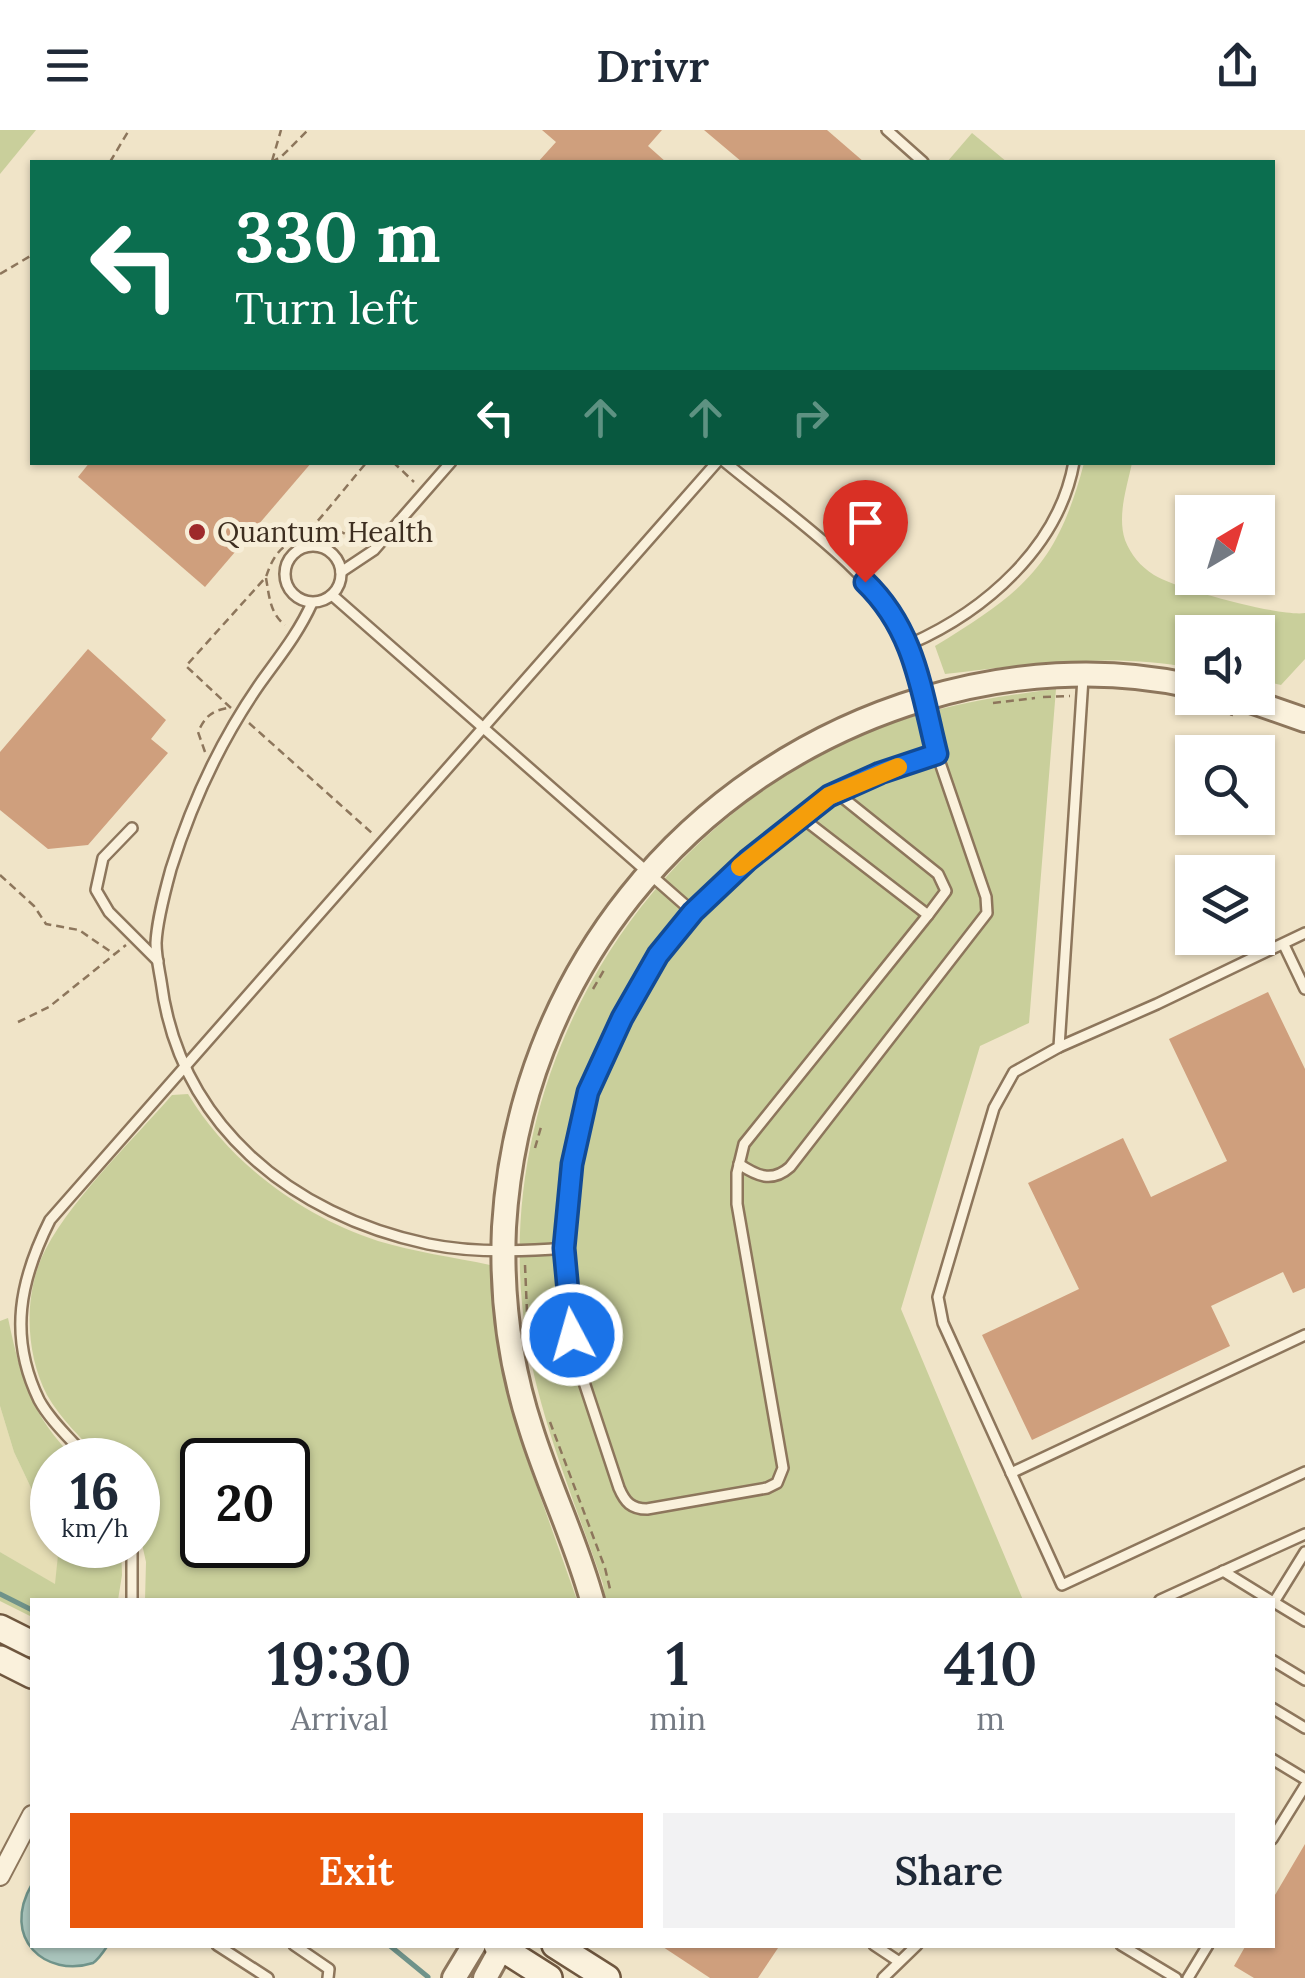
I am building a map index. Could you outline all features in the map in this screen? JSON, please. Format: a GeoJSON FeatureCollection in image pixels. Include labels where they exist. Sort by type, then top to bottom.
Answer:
{"type":"FeatureCollection","features":[{"type":"Feature","properties":{"kind":"main road"},"geometry":{"type":"LineString","coordinates":[[0,1628],[30,1643]]}},
{"type":"Feature","properties":{"kind":"main road"},"geometry":{"type":"LineString","coordinates":[[0,1658],[30,1674]]}},
{"type":"Feature","properties":{"kind":"main road"},"geometry":{"type":"LineString","coordinates":[[504,1948],[549,1978]]}},
{"type":"Feature","properties":{"kind":"main road"},"geometry":{"type":"LineString","coordinates":[[559,1948],[607,1978]]}},
{"type":"Feature","properties":{"kind":"street"},"geometry":{"type":"LineString","coordinates":[[591,1598],[521,1392],[509,1336],[514,1148],[520,1117],[541,1053],[584,961],[648,874],[707,815],[793,754],[857,722],[923,699],[989,683],[1082,685],[1170,681],[1175,685]]}},
{"type":"Feature","properties":{"kind":"street"},"geometry":{"type":"LineString","coordinates":[[1275,712],[1303,716]]}},
{"type":"Feature","properties":{"kind":"street"},"geometry":{"type":"LineString","coordinates":[[0,1876],[4,1856],[30,1817]]}},
{"type":"Feature","properties":{"kind":"street"},"geometry":{"type":"LineString","coordinates":[[454,1978],[472,1948]]}},
{"type":"Feature","properties":{"kind":"street"},"geometry":{"type":"LineString","coordinates":[[485,1978],[500,1948]]}},
{"type":"Feature","properties":{"kind":"lane"},"geometry":{"type":"LineString","coordinates":[[887,130],[921,160]]}},
{"type":"Feature","properties":{"kind":"lane"},"geometry":{"type":"LineString","coordinates":[[341,572],[374,550],[448,465]]}},
{"type":"Feature","properties":{"kind":"lane"},"geometry":{"type":"LineString","coordinates":[[71,1438],[40,1400],[20,1328],[26,1273],[50,1220],[714,465]]}},
{"type":"Feature","properties":{"kind":"lane"},"geometry":{"type":"LineString","coordinates":[[729,465],[825,544],[885,601],[910,644],[937,754],[986,897],[987,913],[790,1167],[780,1176],[768,1178],[739,1164]]}},
{"type":"Feature","properties":{"kind":"lane"},"geometry":{"type":"LineString","coordinates":[[910,644],[942,630],[970,610],[1030,558],[1055,517],[1073,465]]}},
{"type":"Feature","properties":{"kind":"lane"},"geometry":{"type":"LineString","coordinates":[[306,547],[325,549],[338,562],[341,572],[332,594],[312,602],[296,596],[286,582],[291,556],[306,547]]}},
{"type":"Feature","properties":{"kind":"lane"},"geometry":{"type":"LineString","coordinates":[[332,594],[693,912]]}},
{"type":"Feature","properties":{"kind":"lane"},"geometry":{"type":"LineString","coordinates":[[312,602],[298,634],[258,687],[205,781],[171,870],[156,943],[164,1010],[182,1068],[241,1150],[299,1194],[366,1226],[429,1244],[514,1251],[564,1248]]}},
{"type":"Feature","properties":{"kind":"lane"},"geometry":{"type":"LineString","coordinates":[[1058,1047],[1082,685]]}},
{"type":"Feature","properties":{"kind":"lane"},"geometry":{"type":"LineString","coordinates":[[837,793],[938,874],[946,892],[744,1144],[738,1204],[783,1468],[777,1483],[767,1488],[647,1510],[634,1509],[619,1488],[577,1361],[564,1248],[572,1164],[588,1092],[622,1018],[658,955],[693,912],[748,860],[837,793],[880,773],[937,754]]}},
{"type":"Feature","properties":{"kind":"lane"},"geometry":{"type":"LineString","coordinates":[[801,817],[928,915]]}},
{"type":"Feature","properties":{"kind":"lane"},"geometry":{"type":"LineString","coordinates":[[132,828],[102,858],[96,890],[109,912],[158,961]]}},
{"type":"Feature","properties":{"kind":"lane"},"geometry":{"type":"LineString","coordinates":[[1305,933],[1058,1047],[1014,1072],[994,1108],[938,1297],[943,1323],[1062,1585],[1305,1472]]}},
{"type":"Feature","properties":{"kind":"lane"},"geometry":{"type":"LineString","coordinates":[[1284,945],[1305,989]]}},
{"type":"Feature","properties":{"kind":"lane"},"geometry":{"type":"LineString","coordinates":[[1011,1473],[1305,1335]]}},
{"type":"Feature","properties":{"kind":"lane"},"geometry":{"type":"LineString","coordinates":[[1170,1598],[1305,1534]]}},
{"type":"Feature","properties":{"kind":"lane"},"geometry":{"type":"LineString","coordinates":[[1274,1598],[1305,1552]]}},
{"type":"Feature","properties":{"kind":"lane"},"geometry":{"type":"LineString","coordinates":[[132,1568],[132,1598]]}},
{"type":"Feature","properties":{"kind":"lane"},"geometry":{"type":"LineString","coordinates":[[1223,1572],[1267,1598]]}},
{"type":"Feature","properties":{"kind":"lane"},"geometry":{"type":"LineString","coordinates":[[1275,1603],[1305,1621]]}},
{"type":"Feature","properties":{"kind":"lane"},"geometry":{"type":"LineString","coordinates":[[1275,1662],[1305,1680]]}},
{"type":"Feature","properties":{"kind":"lane"},"geometry":{"type":"LineString","coordinates":[[1275,1710],[1305,1728]]}},
{"type":"Feature","properties":{"kind":"lane"},"geometry":{"type":"LineString","coordinates":[[1275,1761],[1305,1782],[1277,1821]]}},
{"type":"Feature","properties":{"kind":"lane"},"geometry":{"type":"LineString","coordinates":[[222,1948],[268,1978]]}},
{"type":"Feature","properties":{"kind":"lane"},"geometry":{"type":"LineString","coordinates":[[298,1948],[328,1969],[328,1978]]}},
{"type":"Feature","properties":{"kind":"lane"},"geometry":{"type":"LineString","coordinates":[[878,1948],[898,1961]]}},
{"type":"Feature","properties":{"kind":"lane"},"geometry":{"type":"LineString","coordinates":[[884,1978],[915,1948]]}},
{"type":"Feature","properties":{"kind":"lane"},"geometry":{"type":"LineString","coordinates":[[1126,1948],[1176,1978]]}},
{"type":"Feature","properties":{"kind":"lane"},"geometry":{"type":"LineString","coordinates":[[1188,1978],[1206,1948]]}},
{"type":"Feature","properties":{"kind":"path"},"geometry":{"type":"LineString","coordinates":[[111,160],[129,130]]}},
{"type":"Feature","properties":{"kind":"path"},"geometry":{"type":"LineString","coordinates":[[272,160],[280,130]]}},
{"type":"Feature","properties":{"kind":"path"},"geometry":{"type":"LineString","coordinates":[[275,160],[308,130]]}},
{"type":"Feature","properties":{"kind":"path"},"geometry":{"type":"LineString","coordinates":[[0,274],[30,256]]}},
{"type":"Feature","properties":{"kind":"path"},"geometry":{"type":"LineString","coordinates":[[396,465],[425,492]]}},
{"type":"Feature","properties":{"kind":"path"},"geometry":{"type":"LineString","coordinates":[[311,528],[341,531],[374,550]]}},
{"type":"Feature","properties":{"kind":"path"},"geometry":{"type":"LineString","coordinates":[[266,577],[270,602],[279,620],[298,634]]}},
{"type":"Feature","properties":{"kind":"path"},"geometry":{"type":"LineString","coordinates":[[988,704],[1082,685]]}},
{"type":"Feature","properties":{"kind":"path"},"geometry":{"type":"LineString","coordinates":[[207,754],[198,732],[204,718],[214,710],[230,707]]}},
{"type":"Feature","properties":{"kind":"path"},"geometry":{"type":"LineString","coordinates":[[0,875],[34,906],[46,924],[79,930],[116,956]]}},
{"type":"Feature","properties":{"kind":"path"},"geometry":{"type":"LineString","coordinates":[[18,1022],[50,1007],[116,956],[134,937]]}},
{"type":"Feature","properties":{"kind":"path"},"geometry":{"type":"LineString","coordinates":[[593,990],[612,956]]}},
{"type":"Feature","properties":{"kind":"path"},"geometry":{"type":"LineString","coordinates":[[535,1150],[544,1115]]}},
{"type":"Feature","properties":{"kind":"path"},"geometry":{"type":"LineString","coordinates":[[514,1251],[538,1378]]}},
{"type":"Feature","properties":{"kind":"path"},"geometry":{"type":"LineString","coordinates":[[548,1415],[606,1568],[612,1598]]}},
{"type":"Feature","properties":{"kind":"shaded area"},"geometry":{"type":"Polygon","coordinates":[[[0,1406],[14,1452],[30,1486],[30,1568],[57,1568],[56,1585],[0,1552],[0,1406]]]}},
{"type":"Feature","properties":{"kind":"green space"},"geometry":{"type":"Polygon","coordinates":[[[0,130],[36,130],[0,174],[0,130]]]}},
{"type":"Feature","properties":{"kind":"green space"},"geometry":{"type":"Polygon","coordinates":[[[972,133],[1005,160],[949,160],[972,133]]]}},
{"type":"Feature","properties":{"kind":"green space"},"geometry":{"type":"Polygon","coordinates":[[[1083,465],[1132,465],[1122,521],[1125,540],[1140,564],[1175,583],[1175,595],[1210,595],[1274,611],[1305,613],[1305,659],[1281,685],[1275,684],[1275,615],[1175,615],[1175,665],[1100,660],[945,674],[935,646],[1014,592],[1048,552],[1062,527],[1083,465]]]}},
{"type":"Feature","properties":{"kind":"green space"},"geometry":{"type":"Polygon","coordinates":[[[1056,689],[1029,1023],[980,1046],[901,1309],[1022,1598],[605,1598],[538,1392],[523,1313],[520,1272],[524,1186],[541,1103],[570,1024],[610,950],[661,883],[721,823],[789,773],[865,734],[935,710],[1056,689]]]}},
{"type":"Feature","properties":{"kind":"green space"},"geometry":{"type":"Polygon","coordinates":[[[188,1094],[246,1164],[322,1217],[378,1241],[490,1265],[499,1356],[523,1448],[576,1598],[145,1598],[146,1568],[160,1568],[160,1438],[81,1438],[47,1395],[31,1345],[30,1310],[36,1275],[66,1217],[172,1095],[188,1094]]]}},
{"type":"Feature","properties":{"kind":"green space"},"geometry":{"type":"Polygon","coordinates":[[[8,1318],[30,1395],[57,1438],[30,1438],[30,1486],[14,1452],[0,1406],[0,1321],[8,1318]]]}},
{"type":"Feature","properties":{"kind":"green space"},"geometry":{"type":"Polygon","coordinates":[[[0,1552],[55,1584],[57,1568],[122,1568],[118,1598],[30,1598],[30,1616],[0,1601],[0,1552]]]}},
{"type":"Feature","properties":{"kind":"water"},"geometry":{"type":"Polygon","coordinates":[[[30,1889],[30,1945],[21,1922],[30,1889]]]}},
{"type":"Feature","properties":{"kind":"water"},"geometry":{"type":"Polygon","coordinates":[[[106,1948],[93,1963],[76,1966],[59,1965],[33,1950],[106,1948]]]}},
{"type":"Feature","properties":{"kind":"building"},"geometry":{"type":"Polygon","coordinates":[[[542,130],[662,130],[648,146],[664,160],[540,160],[556,142],[542,130]]]}},
{"type":"Feature","properties":{"kind":"building"},"geometry":{"type":"Polygon","coordinates":[[[704,130],[827,130],[862,160],[740,160],[704,130]]]}},
{"type":"Feature","properties":{"kind":"building","name":"Quantum Health"},"geometry":{"type":"Polygon","coordinates":[[[88,465],[309,465],[205,587],[78,477],[88,465]]]}},
{"type":"Feature","properties":{"kind":"building"},"geometry":{"type":"Polygon","coordinates":[[[88,649],[166,720],[151,739],[168,753],[88,845],[48,849],[0,810],[0,752],[88,649]]]}},
{"type":"Feature","properties":{"kind":"building"},"geometry":{"type":"Polygon","coordinates":[[[1268,992],[1305,1069],[1305,1288],[1293,1293],[1283,1272],[1211,1306],[1230,1346],[1032,1440],[982,1335],[1079,1289],[1028,1183],[1123,1138],[1151,1197],[1227,1161],[1169,1039],[1268,992]]]}},
{"type":"Feature","properties":{"kind":"building"},"geometry":{"type":"Polygon","coordinates":[[[1305,1844],[1305,1978],[1254,1978],[1234,1966],[1244,1948],[1275,1948],[1275,1895],[1305,1844]]]}},
{"type":"Feature","properties":{"kind":"building"},"geometry":{"type":"Polygon","coordinates":[[[665,1948],[778,1948],[758,1978],[710,1978],[665,1948]]]}},
{"type":"Feature","properties":{"kind":"waterway"},"geometry":{"type":"LineString","coordinates":[[0,1594],[30,1609]]}},
{"type":"Feature","properties":{"kind":"waterway"},"geometry":{"type":"LineString","coordinates":[[393,1948],[428,1977]]}},
{"type":"Feature","properties":{"kind":"slow traffic"},"geometry":{"type":"LineString","coordinates":[[740,867],[829,796],[898,767]]}},
{"type":"Feature","properties":{"kind":"place","name":"Quantum Health"},"geometry":{"type":"Point","coordinates":[197,532]}},
{"type":"Feature","properties":{"kind":"route"},"geometry":{"type":"LineString","coordinates":[[572,1335],[564,1248],[572,1164],[588,1092],[622,1018],[658,955],[693,912],[748,860],[829,796],[937,754],[910,644],[885,601],[865,582]]}}]}
